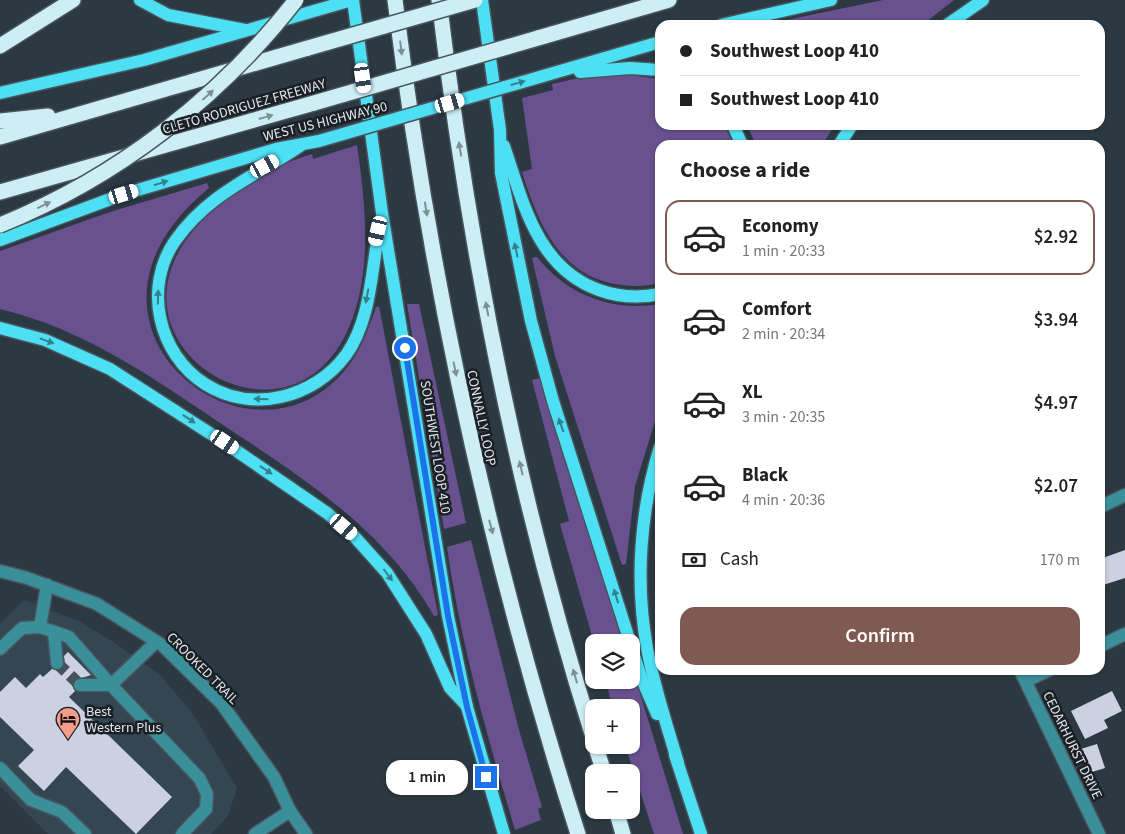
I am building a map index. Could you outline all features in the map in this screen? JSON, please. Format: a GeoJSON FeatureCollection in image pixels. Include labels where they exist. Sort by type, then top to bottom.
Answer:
{"type":"FeatureCollection","features":[{"type":"Feature","properties":{"kind":"highway"},"geometry":{"type":"LineString","coordinates":[[0,46],[74,0]]}},
{"type":"Feature","properties":{"kind":"highway"},"geometry":{"type":"LineString","coordinates":[[0,225],[86,183],[161,134],[233,71],[296,0]]}},
{"type":"Feature","properties":{"kind":"highway","name":"CONNALLY LOOP"},"geometry":{"type":"LineString","coordinates":[[395,0],[429,228],[473,454],[519,636],[578,834]]}},
{"type":"Feature","properties":{"kind":"highway","name":"CONNALLY LOOP"},"geometry":{"type":"LineString","coordinates":[[439,0],[465,186],[503,385],[542,551],[585,707]]}},
{"type":"Feature","properties":{"kind":"highway"},"geometry":{"type":"LineString","coordinates":[[0,137],[475,0]]}},
{"type":"Feature","properties":{"kind":"highway","name":"CLETO RODRIGUEZ FREEWAY"},"geometry":{"type":"LineString","coordinates":[[0,192],[669,0]]}},
{"type":"Feature","properties":{"kind":"highway"},"geometry":{"type":"LineString","coordinates":[[0,121],[88,112]]}},
{"type":"Feature","properties":{"kind":"highway"},"geometry":{"type":"LineString","coordinates":[[619,819],[623,834]]}},
{"type":"Feature","properties":{"kind":"main road"},"geometry":{"type":"LineString","coordinates":[[140,0],[168,15],[248,31]]}},
{"type":"Feature","properties":{"kind":"main road"},"geometry":{"type":"LineString","coordinates":[[0,92],[120,66],[352,0]]}},
{"type":"Feature","properties":{"kind":"main road","name":"SOUTHWEST LOOP 410"},"geometry":{"type":"LineString","coordinates":[[352,0],[382,213],[448,616],[467,707],[504,834]]}},
{"type":"Feature","properties":{"kind":"main road"},"geometry":{"type":"LineString","coordinates":[[482,0],[500,130],[501,173],[534,330],[553,401],[628,634]]}},
{"type":"Feature","properties":{"kind":"main road"},"geometry":{"type":"LineString","coordinates":[[743,20],[831,0]]}},
{"type":"Feature","properties":{"kind":"main road"},"geometry":{"type":"LineString","coordinates":[[954,20],[983,0]]}},
{"type":"Feature","properties":{"kind":"main road","name":"WEST US HIGHWAY 90"},"geometry":{"type":"LineString","coordinates":[[0,240],[124,194],[276,148],[300,146],[319,141],[655,43]]}},
{"type":"Feature","properties":{"kind":"main road"},"geometry":{"type":"LineString","coordinates":[[563,70],[575,72],[630,68],[655,70]]}},
{"type":"Feature","properties":{"kind":"main road"},"geometry":{"type":"LineString","coordinates":[[500,130],[529,218],[542,245],[556,262],[579,281],[603,292],[626,296],[655,294]]}},
{"type":"Feature","properties":{"kind":"main road"},"geometry":{"type":"LineString","coordinates":[[300,146],[234,184],[207,205],[180,234],[166,259],[158,291],[160,322],[169,343],[193,375],[205,384],[226,394],[242,398],[268,399],[299,392],[330,373],[347,352],[359,329],[368,294],[374,248],[382,213]]}},
{"type":"Feature","properties":{"kind":"main road"},"geometry":{"type":"LineString","coordinates":[[0,328],[63,347],[116,373],[225,442],[331,516],[359,541],[387,573],[426,634],[450,688],[467,707]]}},
{"type":"Feature","properties":{"kind":"main road"},"geometry":{"type":"LineString","coordinates":[[655,466],[644,524],[642,595],[650,660],[678,763],[701,834]]}},
{"type":"Feature","properties":{"kind":"main road"},"geometry":{"type":"LineString","coordinates":[[640,675],[678,763]]}},
{"type":"Feature","properties":{"kind":"street"},"geometry":{"type":"LineString","coordinates":[[1105,505],[1125,495]]}},
{"type":"Feature","properties":{"kind":"street","name":"CROOKED TRAIL"},"geometry":{"type":"LineString","coordinates":[[0,572],[47,585],[97,604],[156,642],[221,703],[274,777],[290,811],[306,834]]}},
{"type":"Feature","properties":{"kind":"street"},"geometry":{"type":"LineString","coordinates":[[40,627],[47,585]]}},
{"type":"Feature","properties":{"kind":"street"},"geometry":{"type":"LineString","coordinates":[[0,649],[22,628],[40,627],[69,637],[111,685],[200,779],[207,794],[206,809],[182,834]]}},
{"type":"Feature","properties":{"kind":"street"},"geometry":{"type":"LineString","coordinates":[[54,632],[58,663]]}},
{"type":"Feature","properties":{"kind":"street"},"geometry":{"type":"LineString","coordinates":[[1105,644],[1125,634]]}},
{"type":"Feature","properties":{"kind":"street"},"geometry":{"type":"LineString","coordinates":[[80,685],[111,685],[156,642]]}},
{"type":"Feature","properties":{"kind":"street","name":"CEDARHURST DRIVE"},"geometry":{"type":"LineString","coordinates":[[1023,676],[1099,834]]}},
{"type":"Feature","properties":{"kind":"street"},"geometry":{"type":"LineString","coordinates":[[0,768],[31,800],[62,812],[85,834]]}},
{"type":"Feature","properties":{"kind":"street"},"geometry":{"type":"LineString","coordinates":[[255,834],[290,811]]}},
{"type":"Feature","properties":{"kind":"shaded area"},"geometry":{"type":"Polygon","coordinates":[[[883,0],[954,0],[928,20],[786,20],[883,0]]]}},
{"type":"Feature","properties":{"kind":"shaded area"},"geometry":{"type":"Polygon","coordinates":[[[620,74],[655,78],[655,130],[726,130],[732,140],[655,140],[655,284],[629,286],[610,283],[592,277],[576,267],[563,255],[542,225],[522,172],[532,169],[522,98],[553,90],[552,84],[588,76],[620,74]]]}},
{"type":"Feature","properties":{"kind":"shaded area"},"geometry":{"type":"Polygon","coordinates":[[[749,130],[832,130],[825,140],[754,140],[749,130]]]}},
{"type":"Feature","properties":{"kind":"shaded area"},"geometry":{"type":"Polygon","coordinates":[[[357,145],[365,218],[364,268],[354,316],[344,338],[314,374],[277,389],[238,386],[204,369],[178,340],[167,303],[174,261],[206,217],[242,187],[297,159],[312,154],[313,159],[357,145]]]}},
{"type":"Feature","properties":{"kind":"shaded area"},"geometry":{"type":"Polygon","coordinates":[[[207,183],[209,188],[163,240],[147,291],[155,337],[181,375],[219,400],[264,410],[309,399],[349,365],[368,330],[376,307],[379,306],[438,615],[434,616],[414,585],[391,556],[365,530],[338,506],[279,462],[140,370],[113,355],[59,328],[30,317],[0,309],[0,251],[110,212],[207,183]]]}},
{"type":"Feature","properties":{"kind":"shaded area"},"geometry":{"type":"Polygon","coordinates":[[[537,257],[562,282],[592,298],[608,303],[625,305],[655,305],[655,421],[635,486],[626,564],[622,565],[555,356],[532,258],[537,257]]]}},
{"type":"Feature","properties":{"kind":"shaded area"},"geometry":{"type":"Polygon","coordinates":[[[407,304],[419,304],[466,523],[444,529],[407,304]]]}},
{"type":"Feature","properties":{"kind":"shaded area"},"geometry":{"type":"Polygon","coordinates":[[[540,378],[622,634],[591,634],[560,524],[569,521],[532,380],[540,378]]]}},
{"type":"Feature","properties":{"kind":"shaded area"},"geometry":{"type":"Polygon","coordinates":[[[471,540],[519,730],[542,807],[538,809],[541,820],[515,830],[467,655],[447,547],[471,540]]]}},
{"type":"Feature","properties":{"kind":"shaded area"},"geometry":{"type":"Polygon","coordinates":[[[24,600],[81,622],[113,642],[159,674],[191,711],[237,788],[228,816],[211,834],[48,834],[0,786],[0,624],[24,600]]]}},
{"type":"Feature","properties":{"kind":"shaded area"},"geometry":{"type":"Polygon","coordinates":[[[608,689],[639,689],[683,834],[654,834],[640,791],[640,764],[631,764],[628,754],[640,754],[640,699],[611,699],[608,689]]]}},
{"type":"Feature","properties":{"kind":"building"},"geometry":{"type":"Polygon","coordinates":[[[1125,550],[1125,578],[1105,584],[1105,557],[1125,550]]]}},
{"type":"Feature","properties":{"kind":"building","name":"Best Western Plus"},"geometry":{"type":"Polygon","coordinates":[[[68,652],[91,675],[73,681],[72,685],[75,691],[69,697],[172,797],[136,834],[66,767],[44,791],[18,766],[34,750],[0,717],[0,692],[15,677],[26,688],[40,674],[43,677],[52,669],[61,670],[65,666],[64,656],[68,652]]]}},
{"type":"Feature","properties":{"kind":"building"},"geometry":{"type":"Polygon","coordinates":[[[1112,691],[1122,711],[1104,720],[1108,728],[1085,739],[1071,711],[1112,691]]]}},
{"type":"Feature","properties":{"kind":"building"},"geometry":{"type":"Polygon","coordinates":[[[1097,744],[1105,768],[1089,773],[1081,749],[1097,744]]]}},
{"type":"Feature","properties":{"kind":"tunnel"},"geometry":{"type":"LineString","coordinates":[[57,663],[80,685]]}},
{"type":"Feature","properties":{"kind":"place","name":"Best Western Plus"},"geometry":{"type":"Point","coordinates":[68,740]}},
{"type":"Feature","properties":{"kind":"route"},"geometry":{"type":"LineString","coordinates":[[405,348],[454,649],[486,777]]}}]}
